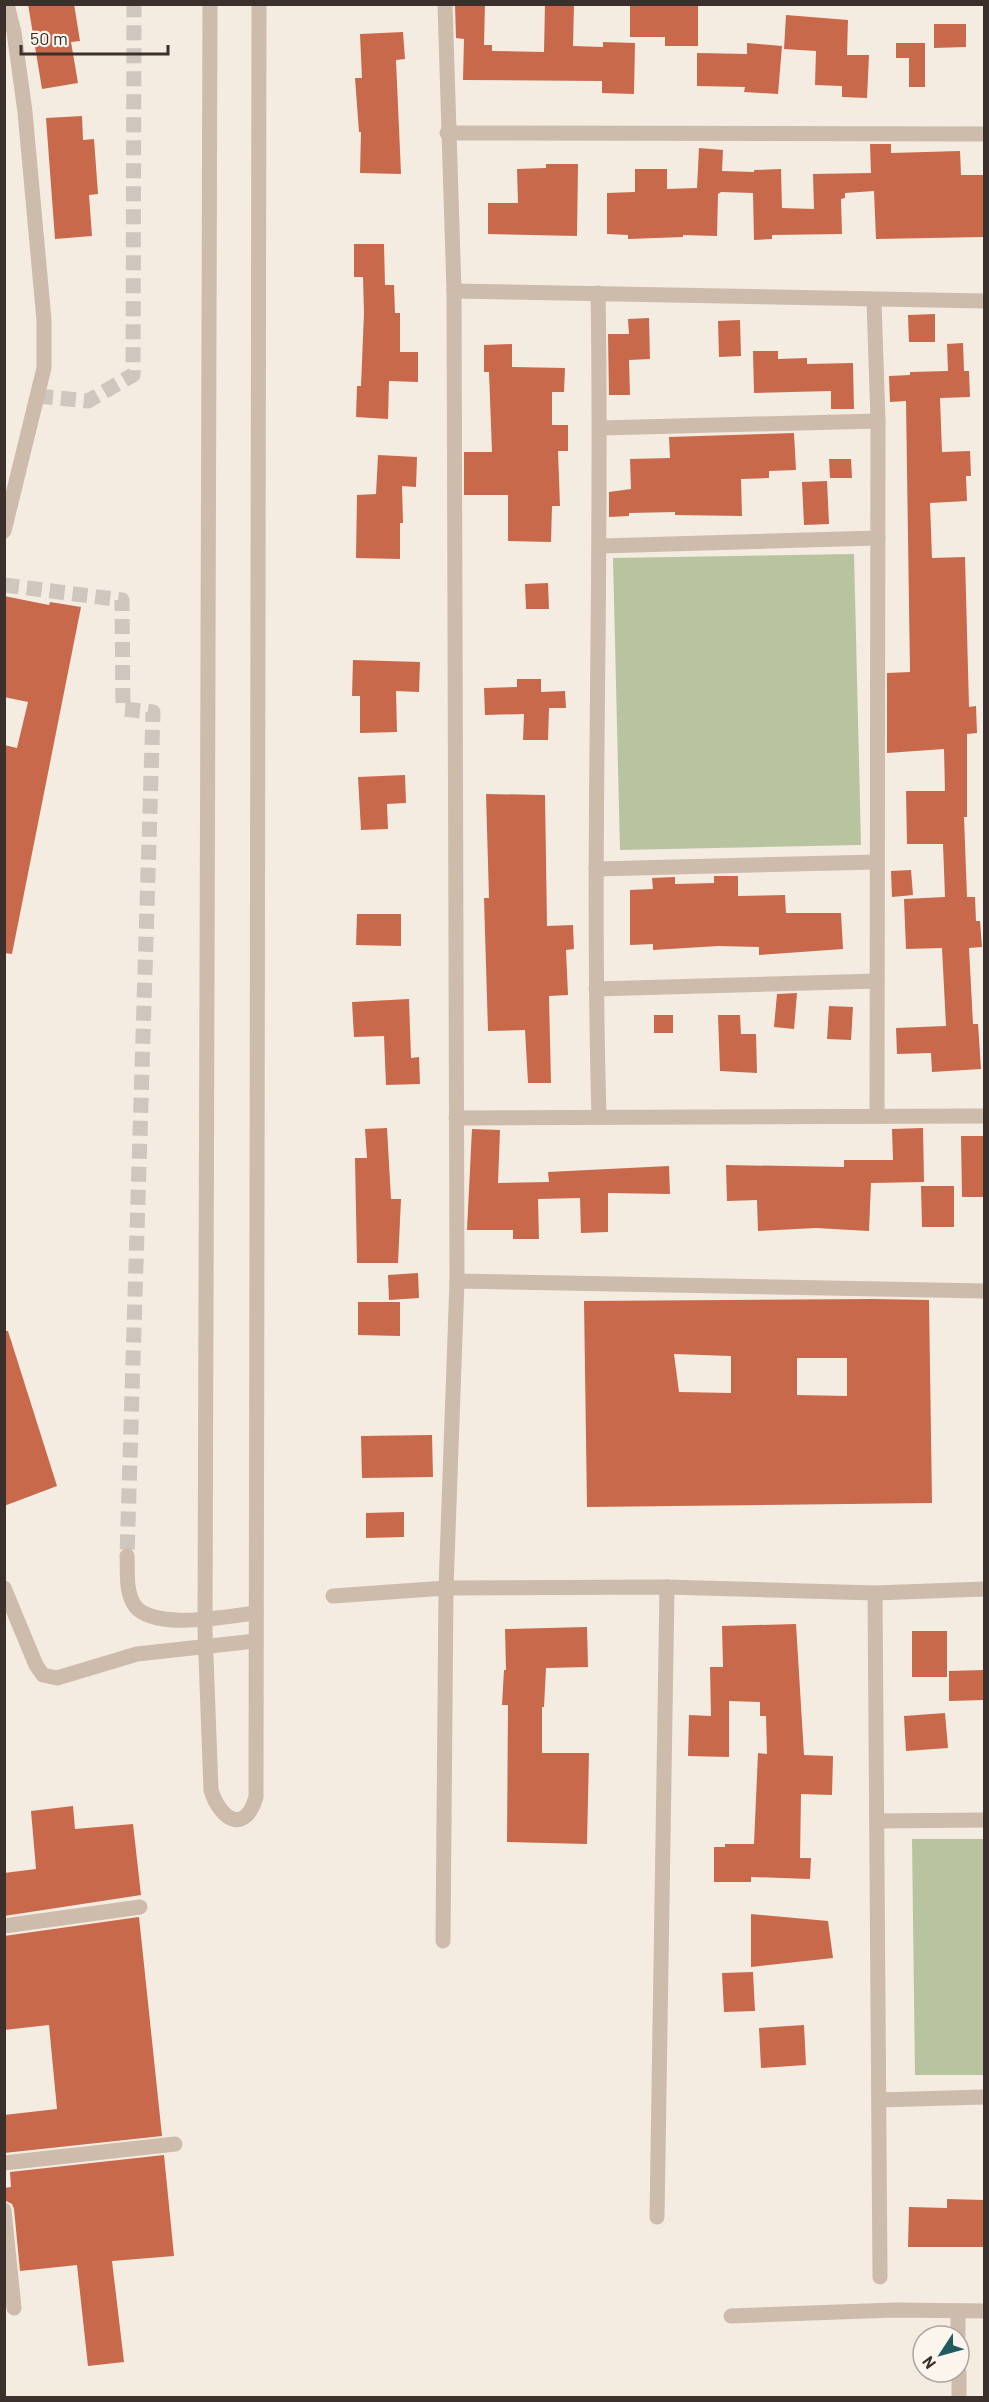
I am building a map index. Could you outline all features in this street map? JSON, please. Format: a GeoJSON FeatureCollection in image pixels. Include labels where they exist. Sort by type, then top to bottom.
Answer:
{"type":"FeatureCollection","features":[{"type":"Feature","properties":{"kind":"street"},"geometry":{"type":"LineString","coordinates":[[4,531],[44,368],[44,320],[25,112],[14,32],[7,4]]}},
{"type":"Feature","properties":{"kind":"street"},"geometry":{"type":"LineString","coordinates":[[210,4],[205,1619],[211,1790],[216,1808],[225,1816],[235,1820],[245,1817],[252,1810],[256,1797],[259,4]]}},
{"type":"Feature","properties":{"kind":"street"},"geometry":{"type":"LineString","coordinates":[[443,1941],[446,1588],[457,1281],[454,291],[447,133],[445,4]]}},
{"type":"Feature","properties":{"kind":"street"},"geometry":{"type":"LineString","coordinates":[[447,133],[984,134]]}},
{"type":"Feature","properties":{"kind":"street"},"geometry":{"type":"LineString","coordinates":[[454,291],[874,301],[984,301]]}},
{"type":"Feature","properties":{"kind":"street"},"geometry":{"type":"LineString","coordinates":[[598,293],[601,546],[596,989],[599,1116]]}},
{"type":"Feature","properties":{"kind":"street"},"geometry":{"type":"LineString","coordinates":[[874,301],[878,421],[877,1115]]}},
{"type":"Feature","properties":{"kind":"street"},"geometry":{"type":"LineString","coordinates":[[600,428],[878,421]]}},
{"type":"Feature","properties":{"kind":"street"},"geometry":{"type":"LineString","coordinates":[[601,546],[878,538]]}},
{"type":"Feature","properties":{"kind":"street"},"geometry":{"type":"LineString","coordinates":[[596,869],[877,862]]}},
{"type":"Feature","properties":{"kind":"street"},"geometry":{"type":"LineString","coordinates":[[596,989],[877,981]]}},
{"type":"Feature","properties":{"kind":"street"},"geometry":{"type":"LineString","coordinates":[[456,1118],[984,1116]]}},
{"type":"Feature","properties":{"kind":"street"},"geometry":{"type":"LineString","coordinates":[[457,1281],[984,1291]]}},
{"type":"Feature","properties":{"kind":"street"},"geometry":{"type":"LineString","coordinates":[[127,1556],[130,1596],[143,1614],[152,1618],[205,1619],[256,1613]]}},
{"type":"Feature","properties":{"kind":"street"},"geometry":{"type":"LineString","coordinates":[[657,2217],[667,1587]]}},
{"type":"Feature","properties":{"kind":"street"},"geometry":{"type":"LineString","coordinates":[[333,1596],[446,1588],[667,1587],[875,1593],[984,1589]]}},
{"type":"Feature","properties":{"kind":"street"},"geometry":{"type":"LineString","coordinates":[[4,1588],[27,1648],[43,1675],[57,1678],[137,1654],[256,1641]]}},
{"type":"Feature","properties":{"kind":"street"},"geometry":{"type":"LineString","coordinates":[[875,1593],[880,2277]]}},
{"type":"Feature","properties":{"kind":"street"},"geometry":{"type":"LineString","coordinates":[[877,1821],[984,1820]]}},
{"type":"Feature","properties":{"kind":"street"},"geometry":{"type":"LineString","coordinates":[[4,1926],[140,1907]]}},
{"type":"Feature","properties":{"kind":"street"},"geometry":{"type":"LineString","coordinates":[[879,2100],[984,2097]]}},
{"type":"Feature","properties":{"kind":"street"},"geometry":{"type":"LineString","coordinates":[[4,2163],[176,2144]]}},
{"type":"Feature","properties":{"kind":"street"},"geometry":{"type":"LineString","coordinates":[[4,2210],[14,2308]]}},
{"type":"Feature","properties":{"kind":"street"},"geometry":{"type":"LineString","coordinates":[[731,2316],[894,2310],[984,2311]]}},
{"type":"Feature","properties":{"kind":"street"},"geometry":{"type":"LineString","coordinates":[[958,2311],[958,2324]]}},
{"type":"Feature","properties":{"kind":"green space"},"geometry":{"type":"Polygon","coordinates":[[[854,554],[861,845],[620,850],[613,558],[854,554]]]}},
{"type":"Feature","properties":{"kind":"green space"},"geometry":{"type":"Polygon","coordinates":[[[912,1839],[984,1839],[984,2075],[915,2075],[912,1839]]]}},
{"type":"Feature","properties":{"kind":"building"},"geometry":{"type":"Polygon","coordinates":[[[28,4],[74,4],[80,41],[71,42],[78,83],[42,89],[28,4]]]}},
{"type":"Feature","properties":{"kind":"building"},"geometry":{"type":"Polygon","coordinates":[[[455,4],[485,4],[484,45],[492,45],[492,51],[544,52],[545,4],[574,4],[573,46],[603,47],[603,42],[635,43],[634,94],[602,93],[602,81],[463,80],[464,39],[456,38],[455,4]]]}},
{"type":"Feature","properties":{"kind":"building"},"geometry":{"type":"Polygon","coordinates":[[[630,4],[698,4],[698,46],[665,46],[665,37],[630,37],[630,4]]]}},
{"type":"Feature","properties":{"kind":"building"},"geometry":{"type":"Polygon","coordinates":[[[786,15],[848,20],[847,55],[869,55],[867,98],[842,97],[842,86],[815,85],[816,51],[784,49],[786,15]]]}},
{"type":"Feature","properties":{"kind":"building"},"geometry":{"type":"Polygon","coordinates":[[[934,24],[966,24],[966,47],[934,48],[934,24]]]}},
{"type":"Feature","properties":{"kind":"building"},"geometry":{"type":"Polygon","coordinates":[[[403,32],[405,59],[396,60],[401,174],[360,173],[361,132],[359,132],[355,78],[362,78],[360,34],[403,32]]]}},
{"type":"Feature","properties":{"kind":"building"},"geometry":{"type":"Polygon","coordinates":[[[747,43],[782,46],[778,94],[744,92],[745,87],[697,86],[697,53],[747,54],[747,43]]]}},
{"type":"Feature","properties":{"kind":"building"},"geometry":{"type":"Polygon","coordinates":[[[896,43],[925,43],[925,87],[909,87],[909,58],[896,58],[896,43]]]}},
{"type":"Feature","properties":{"kind":"building"},"geometry":{"type":"Polygon","coordinates":[[[82,116],[83,140],[94,139],[98,194],[89,195],[92,236],[55,239],[46,118],[82,116]]]}},
{"type":"Feature","properties":{"kind":"building"},"geometry":{"type":"Polygon","coordinates":[[[870,144],[891,144],[891,153],[960,151],[961,175],[984,175],[984,237],[876,239],[874,191],[845,193],[845,198],[841,199],[842,234],[772,235],[772,239],[754,240],[753,193],[721,192],[718,194],[717,236],[683,235],[683,237],[628,239],[628,235],[607,234],[607,193],[635,192],[635,169],[667,169],[667,189],[697,188],[699,148],[723,150],[722,171],[754,172],[754,170],[781,169],[782,208],[814,209],[813,174],[871,173],[870,144]]]}},
{"type":"Feature","properties":{"kind":"building"},"geometry":{"type":"Polygon","coordinates":[[[546,164],[578,164],[577,236],[488,234],[488,203],[518,203],[517,169],[546,168],[546,164]]]}},
{"type":"Feature","properties":{"kind":"building"},"geometry":{"type":"Polygon","coordinates":[[[354,244],[384,244],[385,285],[394,285],[395,313],[400,313],[400,352],[418,352],[418,382],[389,381],[388,419],[356,417],[357,386],[361,386],[364,313],[363,277],[354,277],[354,244]]]}},
{"type":"Feature","properties":{"kind":"building"},"geometry":{"type":"Polygon","coordinates":[[[935,314],[935,342],[909,342],[908,315],[935,314]]]}},
{"type":"Feature","properties":{"kind":"building"},"geometry":{"type":"Polygon","coordinates":[[[649,318],[650,359],[629,360],[630,395],[609,395],[608,334],[629,334],[628,319],[649,318]]]}},
{"type":"Feature","properties":{"kind":"building"},"geometry":{"type":"Polygon","coordinates":[[[740,320],[741,356],[719,357],[718,321],[740,320]]]}},
{"type":"Feature","properties":{"kind":"building"},"geometry":{"type":"Polygon","coordinates":[[[963,343],[964,371],[969,371],[970,397],[940,398],[942,452],[970,451],[971,476],[966,476],[967,501],[930,503],[932,558],[965,557],[969,707],[976,706],[977,733],[967,734],[967,817],[964,817],[967,897],[975,897],[976,921],[980,921],[982,947],[969,948],[973,1024],[978,1024],[981,1069],[932,1072],[931,1053],[897,1054],[896,1028],[946,1026],[942,948],[906,949],[904,899],[945,897],[943,844],[907,844],[906,791],[945,791],[944,749],[887,753],[887,673],[910,672],[906,401],[890,402],[889,376],[910,375],[910,372],[948,371],[947,344],[963,343]]]}},
{"type":"Feature","properties":{"kind":"building"},"geometry":{"type":"Polygon","coordinates":[[[512,344],[512,367],[565,368],[564,392],[552,392],[552,425],[568,425],[568,451],[558,451],[560,506],[552,506],[551,542],[508,541],[508,495],[464,495],[464,452],[492,452],[489,372],[484,372],[484,345],[512,344]]]}},
{"type":"Feature","properties":{"kind":"building"},"geometry":{"type":"Polygon","coordinates":[[[753,351],[778,351],[778,359],[807,358],[807,364],[853,363],[854,409],[831,409],[831,391],[754,393],[753,351]]]}},
{"type":"Feature","properties":{"kind":"building"},"geometry":{"type":"Polygon","coordinates":[[[794,433],[796,470],[769,471],[769,478],[741,479],[742,516],[675,515],[675,512],[629,513],[629,516],[609,517],[609,492],[631,489],[630,459],[670,458],[669,437],[794,433]]]}},
{"type":"Feature","properties":{"kind":"building"},"geometry":{"type":"Polygon","coordinates":[[[378,455],[417,457],[416,487],[402,486],[403,523],[400,523],[400,559],[356,558],[357,495],[376,494],[378,455]]]}},
{"type":"Feature","properties":{"kind":"building"},"geometry":{"type":"Polygon","coordinates":[[[829,459],[851,459],[852,478],[830,478],[829,459]]]}},
{"type":"Feature","properties":{"kind":"building"},"geometry":{"type":"Polygon","coordinates":[[[827,481],[829,524],[804,525],[802,482],[827,481]]]}},
{"type":"Feature","properties":{"kind":"building"},"geometry":{"type":"Polygon","coordinates":[[[548,583],[549,609],[526,609],[525,584],[548,583]]]}},
{"type":"Feature","properties":{"kind":"building"},"geometry":{"type":"Polygon","coordinates":[[[4,596],[49,605],[50,602],[81,607],[12,954],[4,953],[4,745],[17,748],[28,702],[4,697],[4,596]]]}},
{"type":"Feature","properties":{"kind":"building"},"geometry":{"type":"Polygon","coordinates":[[[353,660],[420,662],[419,692],[396,691],[397,732],[360,733],[360,696],[352,696],[353,660]]]}},
{"type":"Feature","properties":{"kind":"building"},"geometry":{"type":"Polygon","coordinates":[[[517,679],[541,679],[541,692],[565,691],[566,708],[549,708],[548,740],[523,740],[524,714],[485,715],[484,688],[517,687],[517,679]]]}},
{"type":"Feature","properties":{"kind":"building"},"geometry":{"type":"Polygon","coordinates":[[[405,775],[406,803],[387,804],[388,829],[361,830],[358,777],[405,775]]]}},
{"type":"Feature","properties":{"kind":"building"},"geometry":{"type":"Polygon","coordinates":[[[486,794],[545,795],[547,926],[573,925],[574,949],[566,950],[568,995],[549,996],[551,1083],[528,1083],[525,1030],[488,1031],[484,898],[489,898],[486,794]]]}},
{"type":"Feature","properties":{"kind":"building"},"geometry":{"type":"Polygon","coordinates":[[[911,870],[913,895],[892,897],[891,871],[911,870]]]}},
{"type":"Feature","properties":{"kind":"building"},"geometry":{"type":"Polygon","coordinates":[[[714,876],[738,876],[738,896],[785,895],[786,913],[841,913],[843,949],[759,955],[759,947],[718,946],[653,950],[653,944],[630,945],[630,890],[653,889],[652,878],[675,877],[675,884],[714,883],[714,876]]]}},
{"type":"Feature","properties":{"kind":"building"},"geometry":{"type":"Polygon","coordinates":[[[357,914],[401,914],[401,946],[356,945],[357,914]]]}},
{"type":"Feature","properties":{"kind":"building"},"geometry":{"type":"Polygon","coordinates":[[[797,993],[794,1029],[774,1027],[777,994],[797,993]]]}},
{"type":"Feature","properties":{"kind":"building"},"geometry":{"type":"Polygon","coordinates":[[[409,999],[411,1058],[419,1057],[420,1084],[386,1085],[384,1036],[354,1037],[352,1002],[409,999]]]}},
{"type":"Feature","properties":{"kind":"building"},"geometry":{"type":"Polygon","coordinates":[[[829,1006],[853,1007],[851,1040],[827,1039],[829,1006]]]}},
{"type":"Feature","properties":{"kind":"building"},"geometry":{"type":"Polygon","coordinates":[[[654,1015],[673,1015],[673,1033],[654,1033],[654,1015]]]}},
{"type":"Feature","properties":{"kind":"building"},"geometry":{"type":"Polygon","coordinates":[[[718,1015],[740,1015],[741,1034],[756,1034],[757,1073],[720,1071],[718,1015]]]}},
{"type":"Feature","properties":{"kind":"building"},"geometry":{"type":"Polygon","coordinates":[[[387,1128],[391,1199],[401,1199],[398,1263],[357,1263],[355,1158],[367,1158],[365,1129],[387,1128]]]}},
{"type":"Feature","properties":{"kind":"building"},"geometry":{"type":"Polygon","coordinates":[[[923,1128],[924,1182],[871,1183],[869,1231],[816,1228],[758,1231],[757,1200],[727,1201],[726,1165],[844,1167],[844,1160],[893,1160],[892,1129],[923,1128]]]}},
{"type":"Feature","properties":{"kind":"building"},"geometry":{"type":"Polygon","coordinates":[[[472,1129],[500,1130],[498,1183],[549,1182],[548,1172],[669,1166],[670,1194],[608,1193],[608,1232],[581,1233],[580,1198],[538,1199],[539,1239],[513,1239],[513,1230],[467,1230],[472,1129]]]}},
{"type":"Feature","properties":{"kind":"building"},"geometry":{"type":"Polygon","coordinates":[[[961,1136],[984,1136],[984,1197],[962,1197],[961,1136]]]}},
{"type":"Feature","properties":{"kind":"building"},"geometry":{"type":"Polygon","coordinates":[[[921,1186],[954,1186],[954,1227],[922,1227],[921,1186]]]}},
{"type":"Feature","properties":{"kind":"building"},"geometry":{"type":"Polygon","coordinates":[[[418,1273],[419,1298],[389,1300],[388,1275],[418,1273]]]}},
{"type":"Feature","properties":{"kind":"building"},"geometry":{"type":"Polygon","coordinates":[[[929,1300],[932,1503],[587,1507],[584,1301],[929,1300]],[[674,1354],[679,1392],[731,1393],[731,1356],[674,1354]],[[797,1358],[797,1395],[847,1396],[847,1358],[797,1358]]]}},
{"type":"Feature","properties":{"kind":"building"},"geometry":{"type":"Polygon","coordinates":[[[358,1302],[400,1302],[400,1336],[358,1335],[358,1302]]]}},
{"type":"Feature","properties":{"kind":"building"},"geometry":{"type":"Polygon","coordinates":[[[4,1331],[8,1331],[57,1486],[4,1506],[4,1331]]]}},
{"type":"Feature","properties":{"kind":"building"},"geometry":{"type":"Polygon","coordinates":[[[432,1435],[433,1477],[362,1478],[361,1436],[432,1435]]]}},
{"type":"Feature","properties":{"kind":"building"},"geometry":{"type":"Polygon","coordinates":[[[404,1512],[404,1537],[366,1538],[366,1513],[404,1512]]]}},
{"type":"Feature","properties":{"kind":"building"},"geometry":{"type":"Polygon","coordinates":[[[796,1624],[804,1755],[833,1756],[832,1795],[801,1794],[800,1858],[811,1858],[810,1879],[751,1877],[751,1882],[714,1882],[714,1847],[725,1847],[725,1844],[754,1844],[758,1753],[767,1754],[766,1716],[760,1716],[760,1702],[729,1701],[729,1757],[688,1756],[689,1715],[711,1716],[710,1667],[723,1667],[722,1626],[796,1624]]]}},
{"type":"Feature","properties":{"kind":"building"},"geometry":{"type":"Polygon","coordinates":[[[587,1627],[588,1667],[546,1668],[544,1707],[542,1707],[542,1753],[589,1753],[587,1844],[507,1842],[508,1705],[502,1705],[504,1670],[506,1670],[505,1629],[587,1627]]]}},
{"type":"Feature","properties":{"kind":"building"},"geometry":{"type":"Polygon","coordinates":[[[912,1631],[947,1631],[947,1677],[912,1677],[912,1631]]]}},
{"type":"Feature","properties":{"kind":"building"},"geometry":{"type":"Polygon","coordinates":[[[984,1670],[984,1700],[949,1701],[949,1671],[984,1670]]]}},
{"type":"Feature","properties":{"kind":"building"},"geometry":{"type":"Polygon","coordinates":[[[945,1713],[948,1748],[906,1751],[904,1716],[945,1713]]]}},
{"type":"Feature","properties":{"kind":"building"},"geometry":{"type":"Polygon","coordinates":[[[73,1806],[75,1829],[133,1824],[141,1895],[4,1916],[4,1873],[36,1869],[31,1811],[73,1806]]]}},
{"type":"Feature","properties":{"kind":"building"},"geometry":{"type":"Polygon","coordinates":[[[751,1914],[828,1921],[833,1958],[751,1967],[751,1914]]]}},
{"type":"Feature","properties":{"kind":"building"},"geometry":{"type":"Polygon","coordinates":[[[139,1917],[162,2136],[4,2153],[4,2115],[57,2109],[49,2025],[4,2030],[4,1936],[139,1917]]]}},
{"type":"Feature","properties":{"kind":"building"},"geometry":{"type":"Polygon","coordinates":[[[753,1972],[755,2011],[724,2012],[722,1973],[753,1972]]]}},
{"type":"Feature","properties":{"kind":"building"},"geometry":{"type":"Polygon","coordinates":[[[804,2025],[806,2065],[761,2068],[759,2028],[804,2025]]]}},
{"type":"Feature","properties":{"kind":"building"},"geometry":{"type":"Polygon","coordinates":[[[164,2155],[174,2256],[112,2261],[124,2362],[88,2366],[77,2265],[20,2271],[14,2209],[12,2204],[4,2200],[4,2188],[11,2187],[10,2172],[164,2155]]]}},
{"type":"Feature","properties":{"kind":"building"},"geometry":{"type":"Polygon","coordinates":[[[947,2199],[984,2200],[984,2247],[908,2247],[909,2207],[947,2208],[947,2199]]]}},
{"type":"Feature","properties":{"kind":"tunnel"},"geometry":{"type":"LineString","coordinates":[[38,396],[88,401],[133,375],[134,4]]}},
{"type":"Feature","properties":{"kind":"tunnel"},"geometry":{"type":"LineString","coordinates":[[4,585],[122,600],[123,709],[153,712],[127,1556]]}}]}
